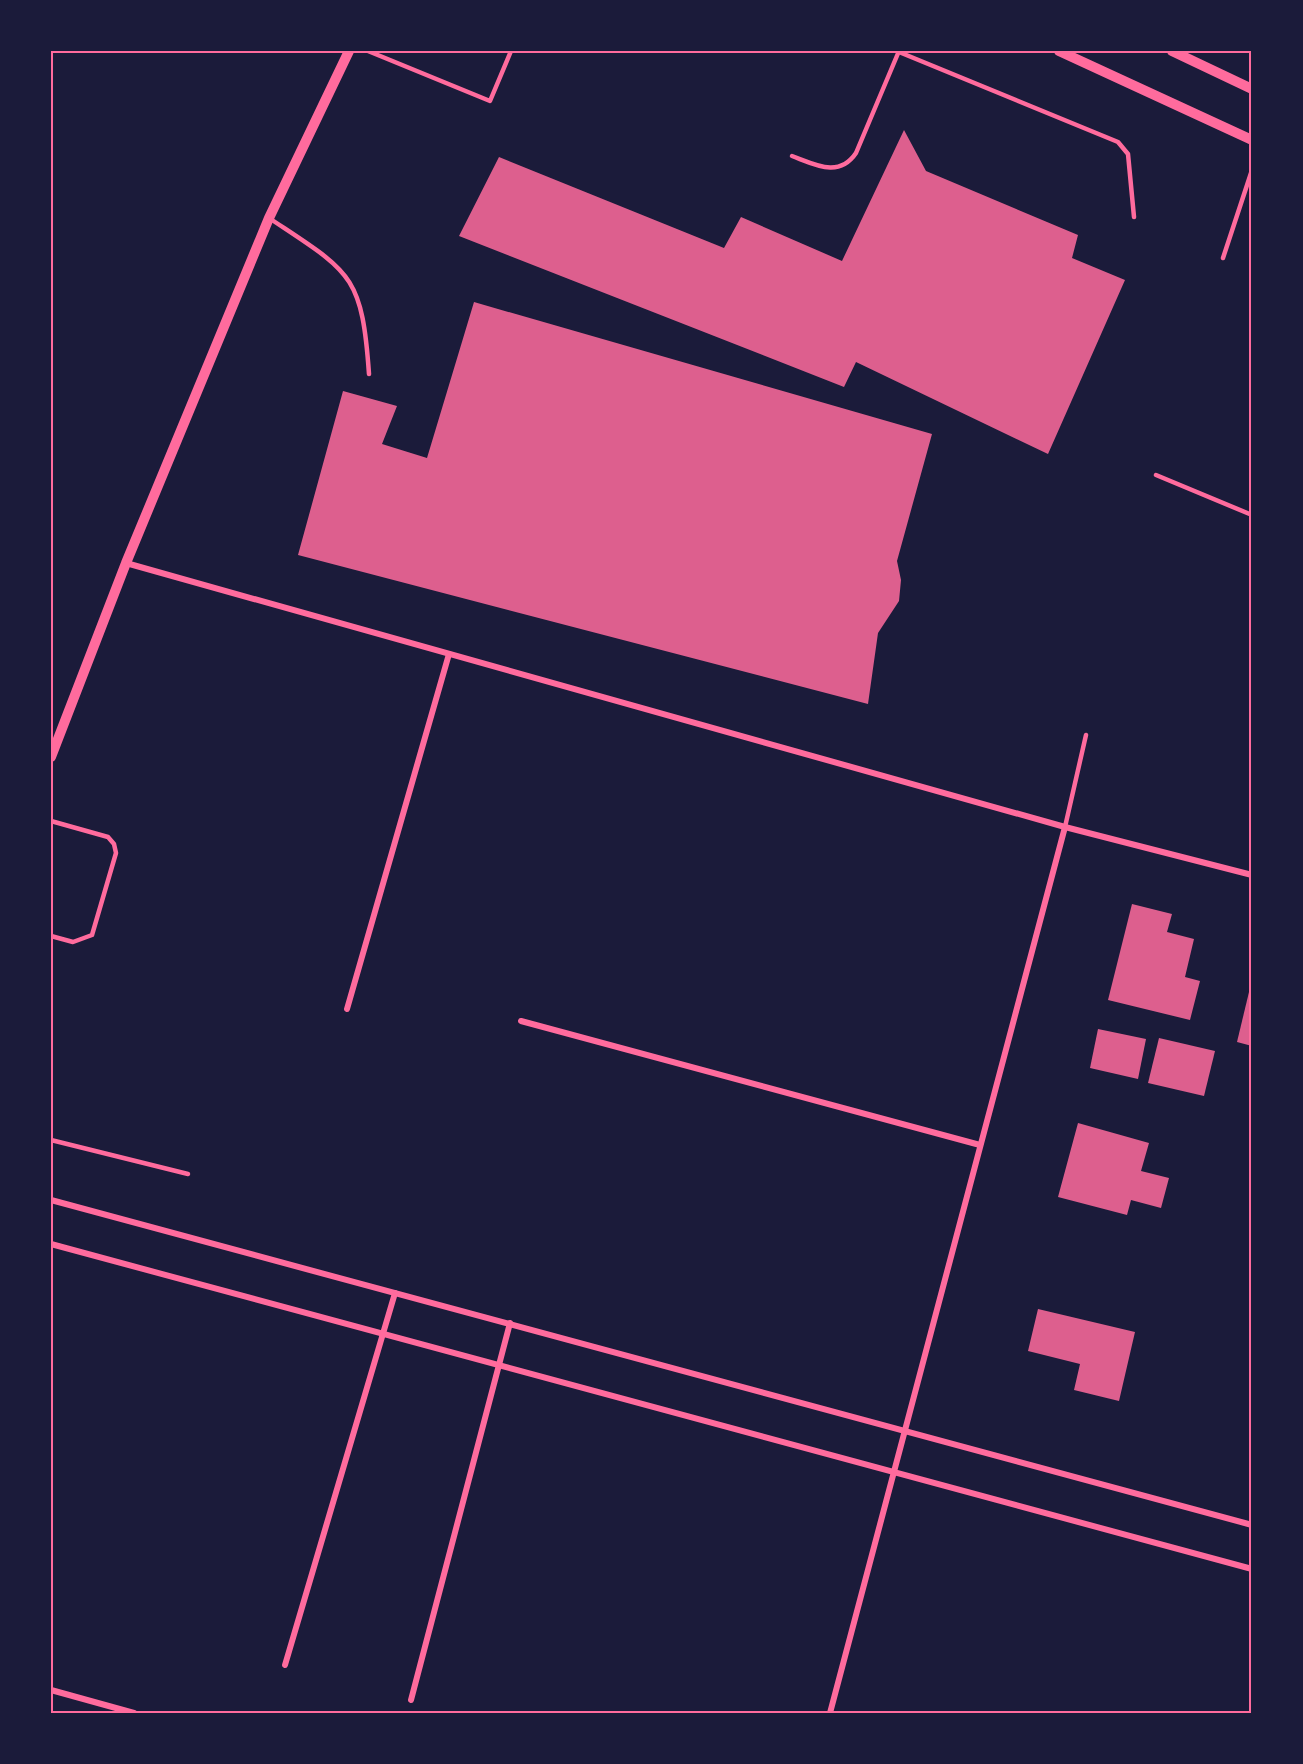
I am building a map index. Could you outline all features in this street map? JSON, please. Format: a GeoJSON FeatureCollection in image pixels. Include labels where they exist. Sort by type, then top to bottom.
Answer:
{"type":"FeatureCollection","features":[{"type":"Feature","properties":{"kind":"street"},"geometry":{"type":"LineString","coordinates":[[51,757],[126,563],[269,219],[350,51]]}},
{"type":"Feature","properties":{"kind":"street"},"geometry":{"type":"LineString","coordinates":[[1059,51],[1252,140]]}},
{"type":"Feature","properties":{"kind":"street"},"geometry":{"type":"LineString","coordinates":[[1172,51],[1252,89]]}},
{"type":"Feature","properties":{"kind":"street"},"geometry":{"type":"LineString","coordinates":[[126,563],[1065,827],[1252,875]]}},
{"type":"Feature","properties":{"kind":"street"},"geometry":{"type":"LineString","coordinates":[[347,1009],[449,654]]}},
{"type":"Feature","properties":{"kind":"street"},"geometry":{"type":"LineString","coordinates":[[830,1713],[1065,827]]}},
{"type":"Feature","properties":{"kind":"street"},"geometry":{"type":"LineString","coordinates":[[521,1021],[980,1145]]}},
{"type":"Feature","properties":{"kind":"street"},"geometry":{"type":"LineString","coordinates":[[51,1200],[1252,1525]]}},
{"type":"Feature","properties":{"kind":"street"},"geometry":{"type":"LineString","coordinates":[[51,1244],[1252,1569]]}},
{"type":"Feature","properties":{"kind":"street"},"geometry":{"type":"LineString","coordinates":[[285,1665],[395,1293]]}},
{"type":"Feature","properties":{"kind":"street"},"geometry":{"type":"LineString","coordinates":[[411,1700],[497,1365],[510,1323]]}},
{"type":"Feature","properties":{"kind":"street"},"geometry":{"type":"LineString","coordinates":[[51,1690],[134,1713]]}},
{"type":"Feature","properties":{"kind":"lane"},"geometry":{"type":"LineString","coordinates":[[368,51],[490,101],[511,51]]}},
{"type":"Feature","properties":{"kind":"lane"},"geometry":{"type":"LineString","coordinates":[[792,156],[821,167],[835,168],[848,164],[856,153],[899,52],[1119,142],[1128,154],[1134,217]]}},
{"type":"Feature","properties":{"kind":"lane"},"geometry":{"type":"LineString","coordinates":[[1223,258],[1252,170]]}},
{"type":"Feature","properties":{"kind":"lane"},"geometry":{"type":"LineString","coordinates":[[269,219],[333,260],[344,271],[361,302],[369,374]]}},
{"type":"Feature","properties":{"kind":"lane"},"geometry":{"type":"LineString","coordinates":[[1156,475],[1252,515]]}},
{"type":"Feature","properties":{"kind":"lane"},"geometry":{"type":"LineString","coordinates":[[1065,827],[1086,735]]}},
{"type":"Feature","properties":{"kind":"lane"},"geometry":{"type":"LineString","coordinates":[[51,821],[103,835],[116,848],[97,925],[92,935],[73,942],[51,936]]}},
{"type":"Feature","properties":{"kind":"lane"},"geometry":{"type":"LineString","coordinates":[[51,1140],[188,1174]]}},
{"type":"Feature","properties":{"kind":"building"},"geometry":{"type":"Polygon","coordinates":[[[904,130],[926,171],[1078,235],[1072,258],[1125,280],[1048,454],[856,362],[844,387],[459,236],[499,157],[724,248],[741,217],[842,261],[904,130]]]}},
{"type":"Feature","properties":{"kind":"building"},"geometry":{"type":"Polygon","coordinates":[[[474,302],[932,434],[897,561],[901,580],[899,601],[878,633],[868,704],[298,555],[343,391],[397,406],[382,444],[427,458],[474,302]]]}},
{"type":"Feature","properties":{"kind":"building"},"geometry":{"type":"Polygon","coordinates":[[[1132,904],[1172,914],[1167,932],[1194,939],[1185,977],[1200,981],[1190,1020],[1108,1000],[1132,904]]]}},
{"type":"Feature","properties":{"kind":"building"},"geometry":{"type":"Polygon","coordinates":[[[1249,992],[1252,992],[1252,1046],[1237,1042],[1249,992]]]}},
{"type":"Feature","properties":{"kind":"building"},"geometry":{"type":"Polygon","coordinates":[[[1098,1029],[1146,1039],[1138,1079],[1090,1068],[1098,1029]]]}},
{"type":"Feature","properties":{"kind":"building"},"geometry":{"type":"Polygon","coordinates":[[[1159,1038],[1215,1051],[1204,1096],[1148,1083],[1159,1038]]]}},
{"type":"Feature","properties":{"kind":"building"},"geometry":{"type":"Polygon","coordinates":[[[1078,1123],[1149,1143],[1141,1171],[1169,1178],[1161,1208],[1131,1200],[1127,1215],[1058,1197],[1078,1123]]]}},
{"type":"Feature","properties":{"kind":"building"},"geometry":{"type":"Polygon","coordinates":[[[1038,1309],[1135,1332],[1119,1401],[1074,1390],[1080,1364],[1028,1351],[1038,1309]]]}}]}
